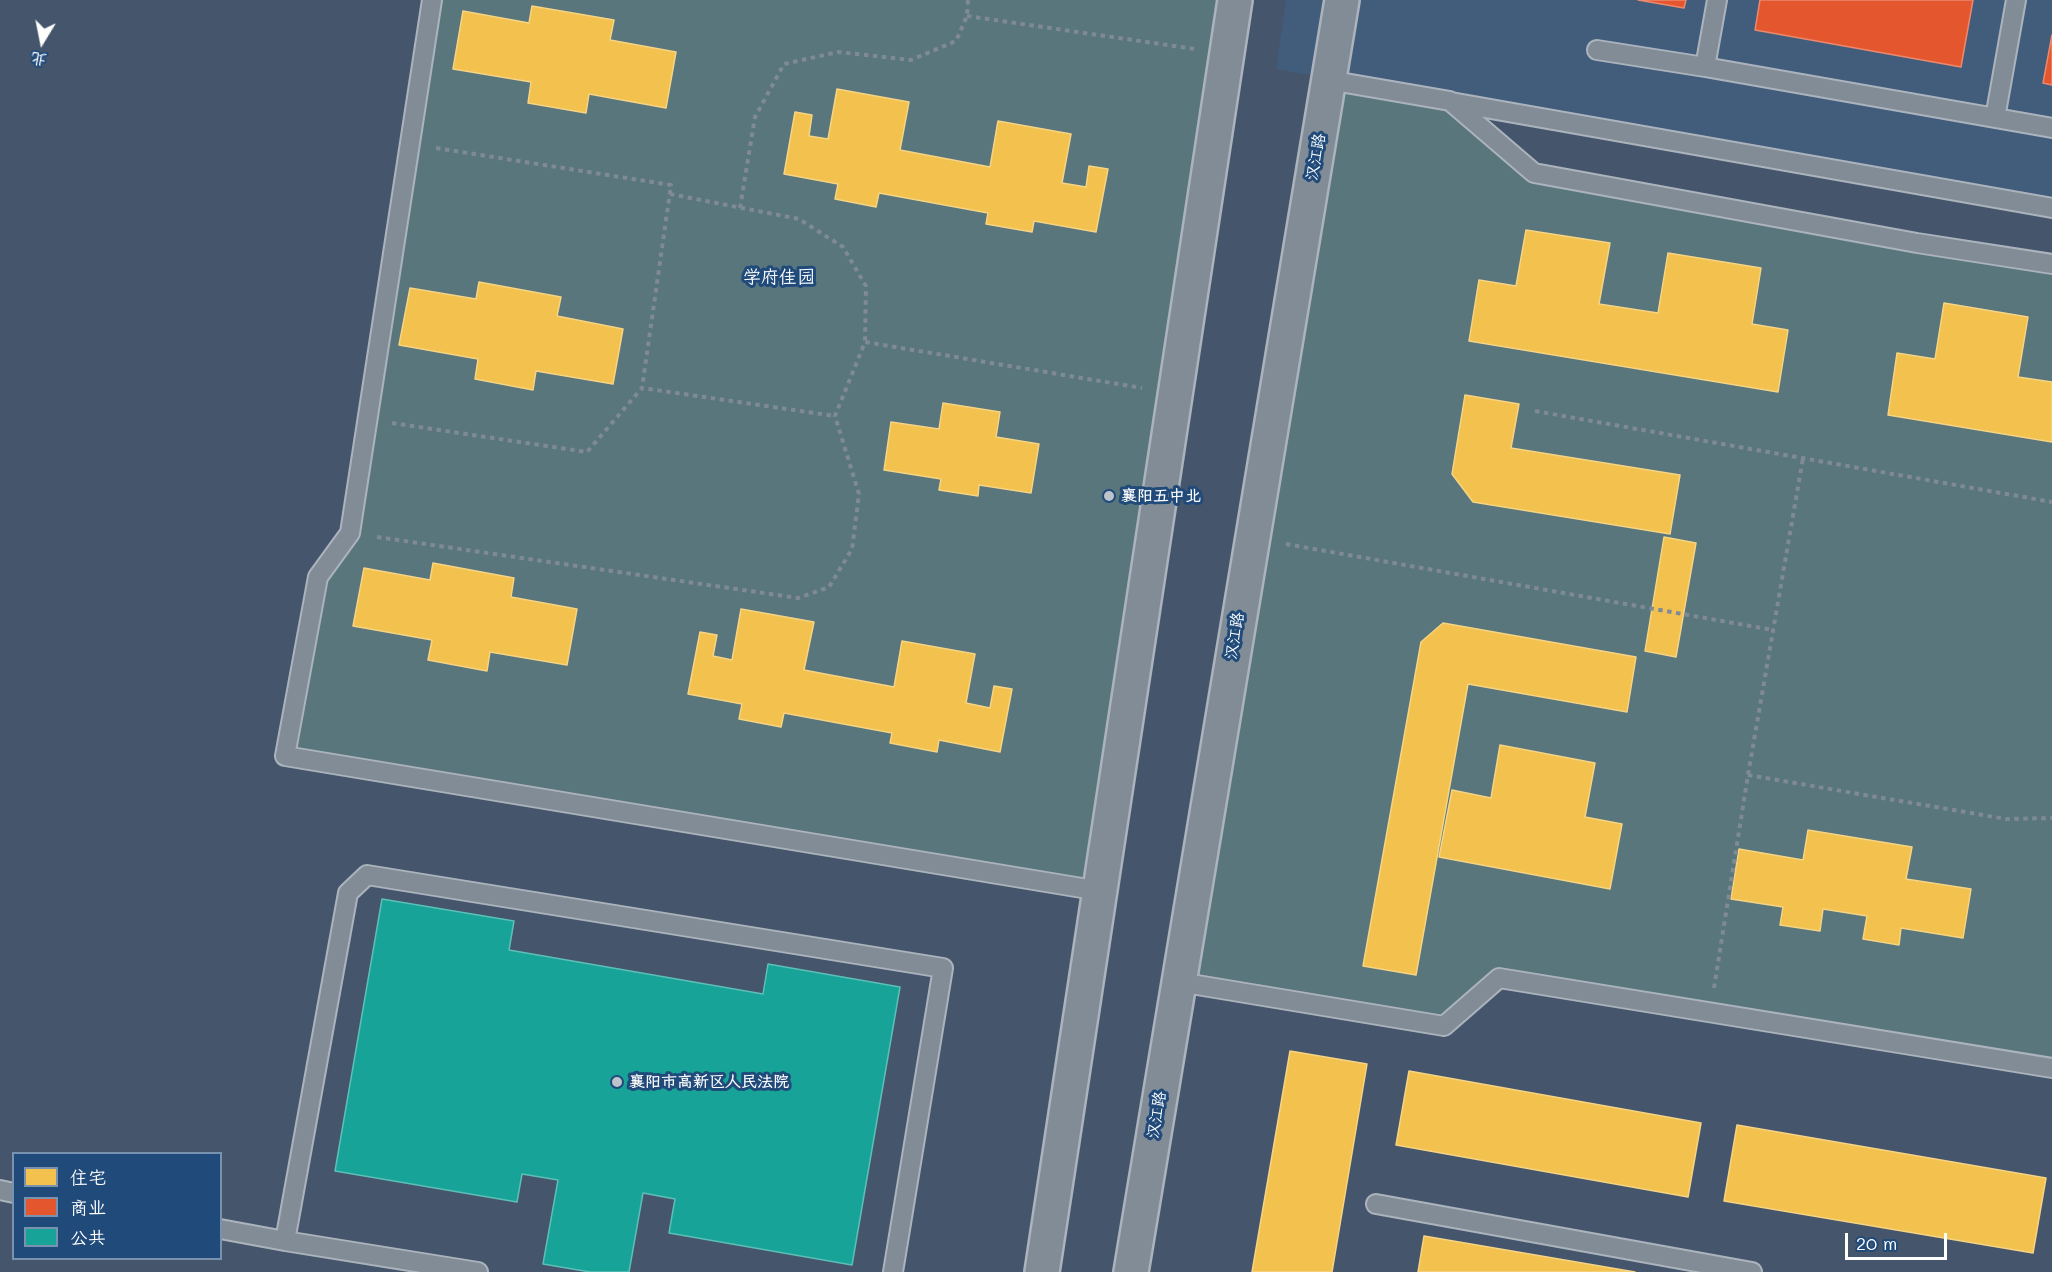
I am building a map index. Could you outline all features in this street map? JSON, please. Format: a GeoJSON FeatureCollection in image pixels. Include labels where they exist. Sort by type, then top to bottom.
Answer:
{"type":"FeatureCollection","features":[{"type":"Feature","properties":{"kind":"main road"},"geometry":{"type":"LineString","coordinates":[[1042,1272],[1235,0]]}},
{"type":"Feature","properties":{"kind":"main road","name":"汉江路"},"geometry":{"type":"LineString","coordinates":[[1131,1272],[1341,0]]}},
{"type":"Feature","properties":{"kind":"lane"},"geometry":{"type":"LineString","coordinates":[[432,0],[350,533],[318,577],[285,756],[1100,891]]}},
{"type":"Feature","properties":{"kind":"lane"},"geometry":{"type":"LineString","coordinates":[[1705,66],[1717,0]]}},
{"type":"Feature","properties":{"kind":"lane"},"geometry":{"type":"LineString","coordinates":[[1995,118],[2016,0]]}},
{"type":"Feature","properties":{"kind":"lane"},"geometry":{"type":"LineString","coordinates":[[1597,50],[1705,66],[2052,128]]}},
{"type":"Feature","properties":{"kind":"lane"},"geometry":{"type":"LineString","coordinates":[[1328,80],[2052,208]]}},
{"type":"Feature","properties":{"kind":"lane"},"geometry":{"type":"LineString","coordinates":[[1450,101],[1534,173],[1917,243],[2052,264]]}},
{"type":"Feature","properties":{"kind":"lane"},"geometry":{"type":"LineString","coordinates":[[285,1241],[348,893],[367,875],[943,968],[893,1272]]}},
{"type":"Feature","properties":{"kind":"lane"},"geometry":{"type":"LineString","coordinates":[[1179,982],[1444,1026],[1500,978],[2052,1068]]}},
{"type":"Feature","properties":{"kind":"lane"},"geometry":{"type":"LineString","coordinates":[[1376,1204],[1752,1272]]}},
{"type":"Feature","properties":{"kind":"lane"},"geometry":{"type":"LineString","coordinates":[[222,1229],[477,1272]]}},
{"type":"Feature","properties":{"kind":"path"},"geometry":{"type":"LineString","coordinates":[[740,208],[755,117],[784,64],[838,52],[911,60],[956,41],[967,16],[968,0]]}},
{"type":"Feature","properties":{"kind":"path"},"geometry":{"type":"LineString","coordinates":[[967,16],[1227,54]]}},
{"type":"Feature","properties":{"kind":"path"},"geometry":{"type":"LineString","coordinates":[[367,420],[587,452],[642,388],[671,185],[410,144]]}},
{"type":"Feature","properties":{"kind":"path"},"geometry":{"type":"LineString","coordinates":[[350,533],[798,598],[829,587],[852,549],[859,494],[835,416],[865,342],[866,286],[843,247],[799,219],[670,194]]}},
{"type":"Feature","properties":{"kind":"path"},"geometry":{"type":"LineString","coordinates":[[865,342],[1175,394]]}},
{"type":"Feature","properties":{"kind":"path"},"geometry":{"type":"LineString","coordinates":[[642,388],[835,416]]}},
{"type":"Feature","properties":{"kind":"path"},"geometry":{"type":"LineString","coordinates":[[1535,411],[2052,502]]}},
{"type":"Feature","properties":{"kind":"path"},"geometry":{"type":"LineString","coordinates":[[1710,1012],[1803,458]]}},
{"type":"Feature","properties":{"kind":"path"},"geometry":{"type":"LineString","coordinates":[[1251,538],[1773,630]]}},
{"type":"Feature","properties":{"kind":"path"},"geometry":{"type":"LineString","coordinates":[[1748,775],[2006,819],[2052,818]]}},
{"type":"Feature","properties":{"kind":"shaded area"},"geometry":{"type":"Polygon","coordinates":[[[1286,0],[2052,0],[2052,208],[1276,69],[1286,0]]]}},
{"type":"Feature","properties":{"kind":"green space"},"geometry":{"type":"Polygon","coordinates":[[[432,0],[1235,0],[1100,891],[285,756],[318,577],[350,533],[432,0]]]}},
{"type":"Feature","properties":{"kind":"green space"},"geometry":{"type":"Polygon","coordinates":[[[1328,80],[1450,101],[1534,173],[2052,261],[2052,1068],[1500,978],[1444,1026],[1179,982],[1328,80]]]}},
{"type":"Feature","properties":{"kind":"building: 住宅"},"geometry":{"type":"Polygon","coordinates":[[[532,6],[614,20],[610,40],[676,52],[666,108],[589,94],[586,113],[528,103],[531,82],[453,69],[463,11],[529,23],[532,6]]]}},
{"type":"Feature","properties":{"kind":"building: 住宅"},"geometry":{"type":"Polygon","coordinates":[[[837,89],[909,102],[900,150],[990,167],[998,121],[1071,134],[1062,183],[1086,187],[1089,166],[1108,169],[1096,232],[1034,221],[1032,232],[986,224],[988,213],[879,193],[876,207],[835,199],[838,184],[784,174],[795,112],[812,115],[809,136],[828,139],[837,89]]]}},
{"type":"Feature","properties":{"kind":"building: 住宅"},"geometry":{"type":"Polygon","coordinates":[[[1526,230],[1610,243],[1599,304],[1658,313],[1668,253],[1761,268],[1752,324],[1788,330],[1778,392],[1469,341],[1479,280],[1516,286],[1526,230]]]}},
{"type":"Feature","properties":{"kind":"building: 住宅"},"geometry":{"type":"Polygon","coordinates":[[[479,282],[561,297],[557,316],[623,329],[613,384],[536,371],[533,390],[475,379],[478,359],[399,345],[410,288],[476,299],[479,282]]]}},
{"type":"Feature","properties":{"kind":"building: 住宅"},"geometry":{"type":"Polygon","coordinates":[[[1944,303],[2028,317],[2018,377],[2052,382],[2052,442],[1888,415],[1897,353],[1935,359],[1944,303]]]}},
{"type":"Feature","properties":{"kind":"building: 住宅"},"geometry":{"type":"Polygon","coordinates":[[[1465,395],[1519,404],[1511,448],[1680,475],[1670,534],[1473,502],[1452,474],[1465,395]]]}},
{"type":"Feature","properties":{"kind":"building: 住宅"},"geometry":{"type":"Polygon","coordinates":[[[943,403],[1000,412],[996,437],[1039,444],[1031,493],[979,485],[978,496],[939,490],[941,479],[884,470],[891,422],[939,429],[943,403]]]}},
{"type":"Feature","properties":{"kind":"building: 住宅"},"geometry":{"type":"Polygon","coordinates":[[[1664,537],[1696,543],[1676,657],[1645,651],[1664,537]]]}},
{"type":"Feature","properties":{"kind":"building: 住宅"},"geometry":{"type":"Polygon","coordinates":[[[433,563],[514,578],[511,597],[577,609],[567,665],[490,652],[487,671],[428,660],[432,640],[353,626],[364,568],[430,580],[433,563]]]}},
{"type":"Feature","properties":{"kind":"building: 住宅"},"geometry":{"type":"Polygon","coordinates":[[[741,609],[814,622],[804,670],[894,687],[902,641],[975,654],[966,703],[990,708],[994,686],[1012,689],[1000,752],[939,740],[937,752],[890,743],[892,733],[784,713],[781,727],[739,719],[742,704],[688,694],[700,632],[717,635],[713,656],[732,660],[741,609]]]}},
{"type":"Feature","properties":{"kind":"building: 住宅"},"geometry":{"type":"Polygon","coordinates":[[[1443,623],[1636,657],[1627,712],[1468,684],[1416,975],[1363,966],[1421,642],[1443,623]]]}},
{"type":"Feature","properties":{"kind":"building: 住宅"},"geometry":{"type":"Polygon","coordinates":[[[1500,745],[1595,763],[1585,817],[1622,824],[1610,889],[1439,857],[1452,790],[1491,798],[1500,745]]]}},
{"type":"Feature","properties":{"kind":"building: 住宅"},"geometry":{"type":"Polygon","coordinates":[[[1808,830],[1912,847],[1906,879],[1971,889],[1963,938],[1901,928],[1899,945],[1863,939],[1867,916],[1823,909],[1820,931],[1780,925],[1783,907],[1731,899],[1739,849],[1803,860],[1808,830]]]}},
{"type":"Feature","properties":{"kind":"building: 住宅"},"geometry":{"type":"Polygon","coordinates":[[[1290,1051],[1367,1064],[1332,1272],[1252,1272],[1290,1051]]]}},
{"type":"Feature","properties":{"kind":"building: 住宅"},"geometry":{"type":"Polygon","coordinates":[[[1409,1071],[1701,1123],[1688,1197],[1396,1145],[1409,1071]]]}},
{"type":"Feature","properties":{"kind":"building: 住宅"},"geometry":{"type":"Polygon","coordinates":[[[1737,1125],[2046,1178],[2033,1253],[1724,1201],[1737,1125]]]}},
{"type":"Feature","properties":{"kind":"building: 住宅"},"geometry":{"type":"Polygon","coordinates":[[[1424,1236],[1635,1272],[1418,1272],[1424,1236]]]}},
{"type":"Feature","properties":{"kind":"building: 商业"},"geometry":{"type":"Polygon","coordinates":[[[1638,0],[1686,0],[1684,8],[1638,0]]]}},
{"type":"Feature","properties":{"kind":"building: 商业"},"geometry":{"type":"Polygon","coordinates":[[[1760,0],[1973,0],[1961,67],[1755,30],[1760,0]]]}},
{"type":"Feature","properties":{"kind":"building: 商业"},"geometry":{"type":"Polygon","coordinates":[[[2052,35],[2052,85],[2043,83],[2052,35]]]}},
{"type":"Feature","properties":{"kind":"building: 公共","name":"襄阳市高新区人民法院"},"geometry":{"type":"Polygon","coordinates":[[[382,899],[514,921],[509,950],[763,994],[768,964],[900,987],[852,1265],[669,1233],[675,1199],[643,1193],[629,1272],[590,1272],[543,1264],[558,1180],[522,1174],[517,1202],[335,1171],[382,899]]]}},
{"type":"Feature","properties":{"kind":"place","name":"襄阳五中北"},"geometry":{"type":"Point","coordinates":[1109,496]}},
{"type":"Feature","properties":{"kind":"place","name":"襄阳市高新区人民法院"},"geometry":{"type":"Point","coordinates":[617,1082]}},
{"type":"Feature","properties":{"kind":"district","name":"学府佳园"},"geometry":{"type":"Point","coordinates":[779,277]}}]}
